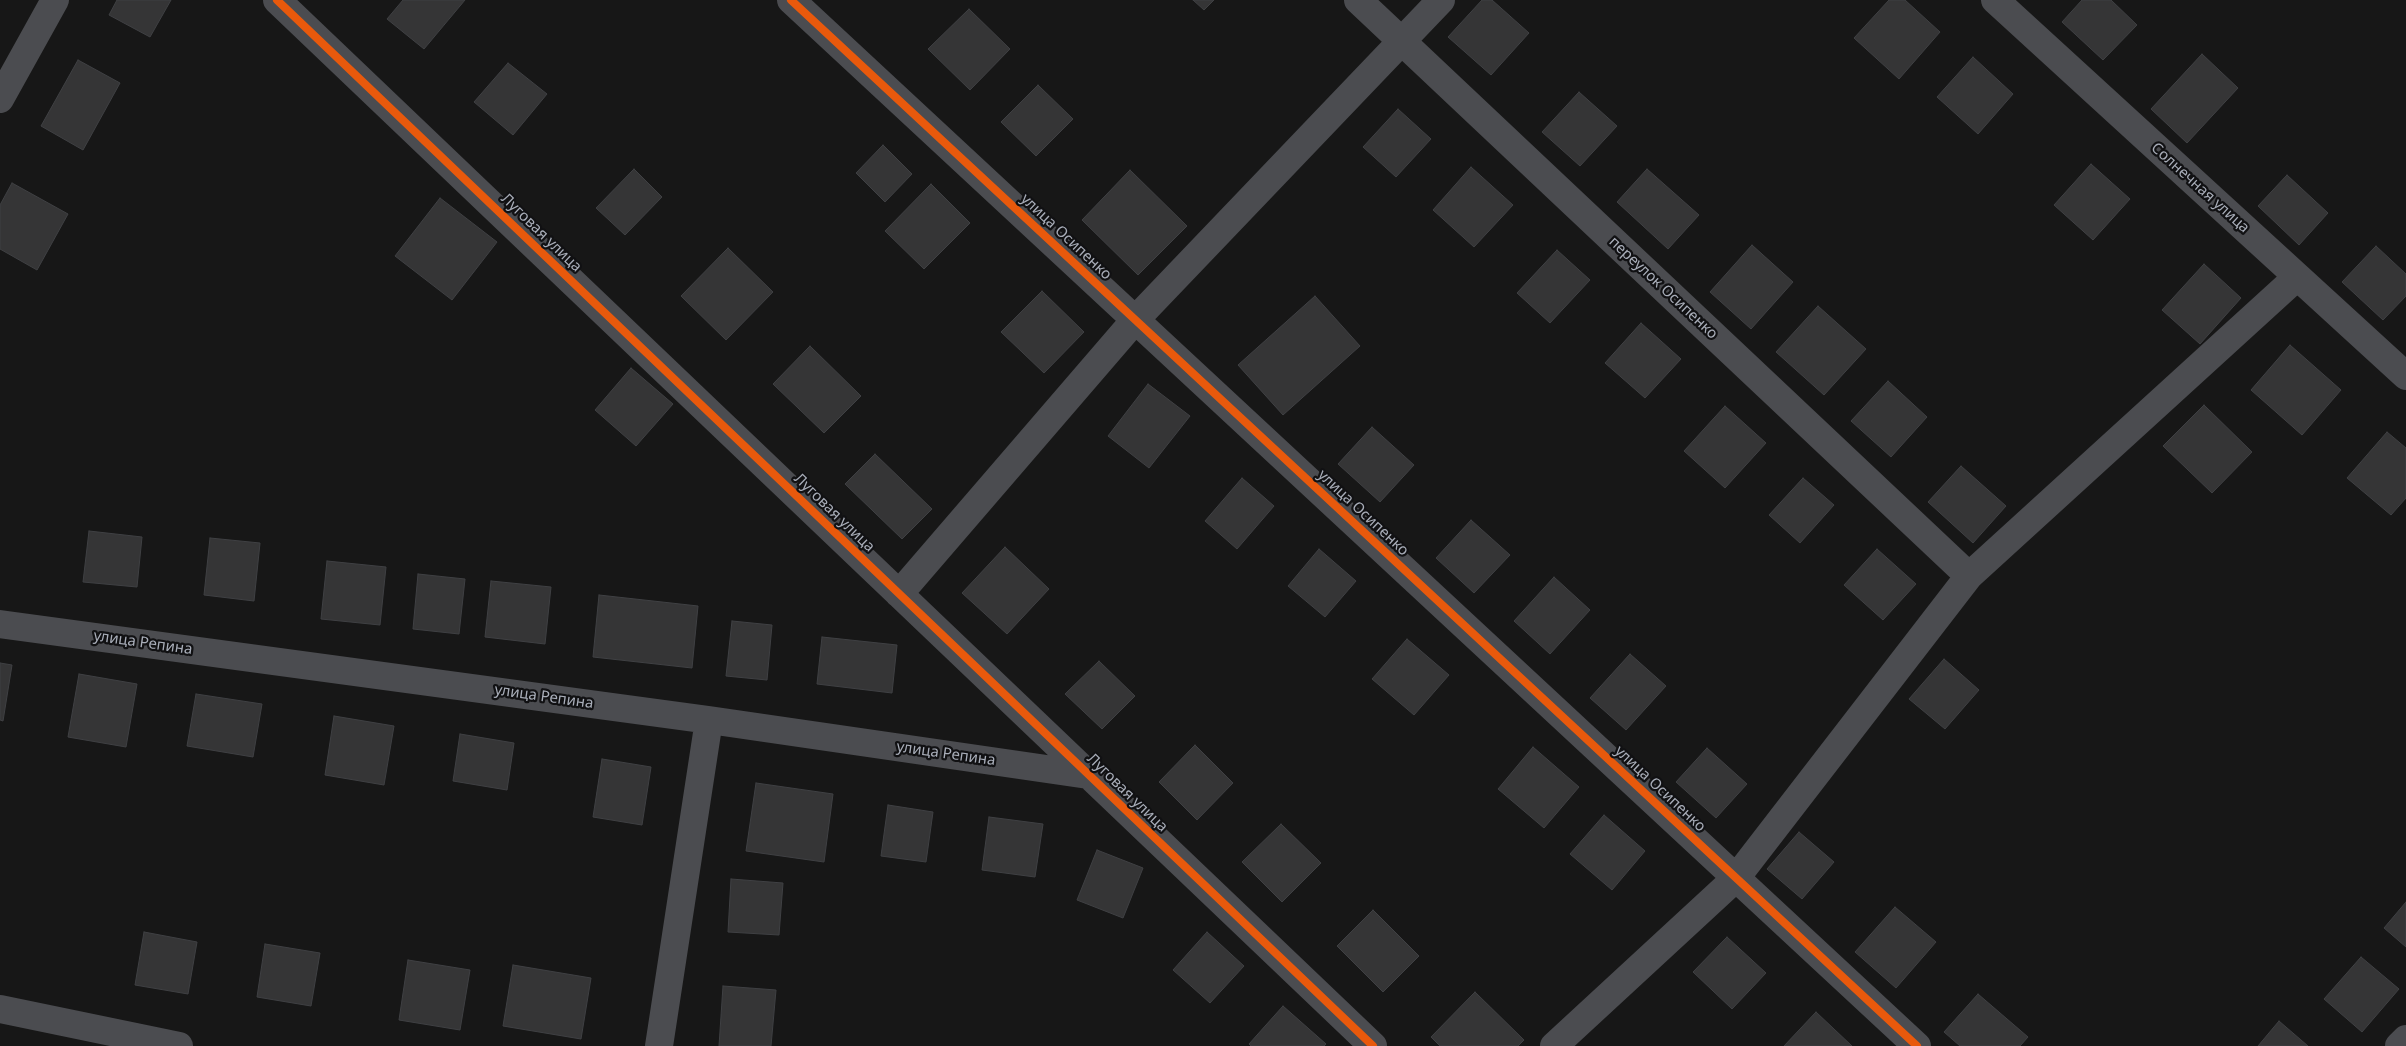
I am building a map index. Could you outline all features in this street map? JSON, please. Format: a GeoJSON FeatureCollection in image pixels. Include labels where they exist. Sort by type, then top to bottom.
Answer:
{"type":"FeatureCollection","features":[{"type":"Feature","properties":{"kind":"street"},"geometry":{"type":"LineString","coordinates":[[0,100],[55,0]]}},
{"type":"Feature","properties":{"kind":"street","name":"Луговая улица"},"geometry":{"type":"LineString","coordinates":[[277,0],[1373,1046]]}},
{"type":"Feature","properties":{"kind":"street","name":"улица Осипенко"},"geometry":{"type":"LineString","coordinates":[[791,0],[1916,1046]]}},
{"type":"Feature","properties":{"kind":"street","name":"переулок Осипенко"},"geometry":{"type":"LineString","coordinates":[[1358,0],[1969,576]]}},
{"type":"Feature","properties":{"kind":"street"},"geometry":{"type":"LineString","coordinates":[[899,594],[1135,320],[1441,0]]}},
{"type":"Feature","properties":{"kind":"street","name":"Солнечная улица"},"geometry":{"type":"LineString","coordinates":[[1995,0],[2406,376]]}},
{"type":"Feature","properties":{"kind":"street"},"geometry":{"type":"LineString","coordinates":[[1554,1046],[1736,878],[1969,576],[2297,276]]}},
{"type":"Feature","properties":{"kind":"street","name":"улица Репина"},"geometry":{"type":"LineString","coordinates":[[0,624],[709,720],[1088,775]]}},
{"type":"Feature","properties":{"kind":"street"},"geometry":{"type":"LineString","coordinates":[[659,1046],[709,720]]}},
{"type":"Feature","properties":{"kind":"street"},"geometry":{"type":"LineString","coordinates":[[0,1008],[179,1046]]}},
{"type":"Feature","properties":{"kind":"street"},"geometry":{"type":"LineString","coordinates":[[2399,1046],[2406,1039]]}},
{"type":"Feature","properties":{"kind":"building"},"geometry":{"type":"Polygon","coordinates":[[[117,0],[171,0],[150,37],[109,15],[117,0]]]}},
{"type":"Feature","properties":{"kind":"building"},"geometry":{"type":"Polygon","coordinates":[[[403,0],[465,0],[424,49],[387,19],[403,0]]]}},
{"type":"Feature","properties":{"kind":"building"},"geometry":{"type":"Polygon","coordinates":[[[1193,0],[1214,0],[1204,10],[1193,0]]]}},
{"type":"Feature","properties":{"kind":"building"},"geometry":{"type":"Polygon","coordinates":[[[1482,0],[1492,0],[1529,33],[1491,75],[1448,37],[1482,0]]]}},
{"type":"Feature","properties":{"kind":"building"},"geometry":{"type":"Polygon","coordinates":[[[1889,0],[1905,0],[1940,32],[1899,79],[1854,38],[1889,0]]]}},
{"type":"Feature","properties":{"kind":"building"},"geometry":{"type":"Polygon","coordinates":[[[2082,0],[2111,0],[2137,25],[2103,60],[2062,22],[2082,0]]]}},
{"type":"Feature","properties":{"kind":"building"},"geometry":{"type":"Polygon","coordinates":[[[969,9],[1010,49],[970,90],[928,49],[969,9]]]}},
{"type":"Feature","properties":{"kind":"building"},"geometry":{"type":"Polygon","coordinates":[[[2202,54],[2238,88],[2187,143],[2151,109],[2202,54]]]}},
{"type":"Feature","properties":{"kind":"building"},"geometry":{"type":"Polygon","coordinates":[[[1973,57],[2013,94],[1978,134],[1937,97],[1973,57]]]}},
{"type":"Feature","properties":{"kind":"building"},"geometry":{"type":"Polygon","coordinates":[[[78,60],[120,83],[83,150],[41,126],[78,60]]]}},
{"type":"Feature","properties":{"kind":"building"},"geometry":{"type":"Polygon","coordinates":[[[508,63],[547,94],[513,135],[474,102],[508,63]]]}},
{"type":"Feature","properties":{"kind":"building"},"geometry":{"type":"Polygon","coordinates":[[[1038,85],[1073,119],[1036,156],[1001,122],[1038,85]]]}},
{"type":"Feature","properties":{"kind":"building"},"geometry":{"type":"Polygon","coordinates":[[[1579,92],[1617,126],[1580,166],[1542,132],[1579,92]]]}},
{"type":"Feature","properties":{"kind":"building"},"geometry":{"type":"Polygon","coordinates":[[[1398,109],[1431,139],[1396,177],[1363,147],[1398,109]]]}},
{"type":"Feature","properties":{"kind":"building"},"geometry":{"type":"Polygon","coordinates":[[[883,145],[912,174],[885,202],[856,173],[883,145]]]}},
{"type":"Feature","properties":{"kind":"building"},"geometry":{"type":"Polygon","coordinates":[[[2091,164],[2130,199],[2093,240],[2054,205],[2091,164]]]}},
{"type":"Feature","properties":{"kind":"building"},"geometry":{"type":"Polygon","coordinates":[[[1471,167],[1513,205],[1474,247],[1433,210],[1471,167]]]}},
{"type":"Feature","properties":{"kind":"building"},"geometry":{"type":"Polygon","coordinates":[[[634,169],[662,197],[625,235],[596,208],[634,169]]]}},
{"type":"Feature","properties":{"kind":"building"},"geometry":{"type":"Polygon","coordinates":[[[1647,169],[1699,215],[1668,249],[1617,202],[1647,169]]]}},
{"type":"Feature","properties":{"kind":"building"},"geometry":{"type":"Polygon","coordinates":[[[1130,170],[1187,226],[1138,275],[1082,220],[1130,170]]]}},
{"type":"Feature","properties":{"kind":"building"},"geometry":{"type":"Polygon","coordinates":[[[2287,175],[2328,213],[2299,245],[2258,206],[2287,175]]]}},
{"type":"Feature","properties":{"kind":"building"},"geometry":{"type":"Polygon","coordinates":[[[12,183],[68,214],[37,270],[0,249],[0,205],[12,183]]]}},
{"type":"Feature","properties":{"kind":"building"},"geometry":{"type":"Polygon","coordinates":[[[931,184],[970,223],[924,269],[885,231],[931,184]]]}},
{"type":"Feature","properties":{"kind":"building"},"geometry":{"type":"Polygon","coordinates":[[[440,198],[497,242],[452,300],[395,256],[440,198]]]}},
{"type":"Feature","properties":{"kind":"building"},"geometry":{"type":"Polygon","coordinates":[[[1752,245],[1793,282],[1751,329],[1710,292],[1752,245]]]}},
{"type":"Feature","properties":{"kind":"building"},"geometry":{"type":"Polygon","coordinates":[[[2376,246],[2406,274],[2406,296],[2383,320],[2342,282],[2376,246]]]}},
{"type":"Feature","properties":{"kind":"building"},"geometry":{"type":"Polygon","coordinates":[[[728,248],[773,292],[726,340],[681,296],[728,248]]]}},
{"type":"Feature","properties":{"kind":"building"},"geometry":{"type":"Polygon","coordinates":[[[1557,250],[1590,280],[1550,323],[1517,293],[1557,250]]]}},
{"type":"Feature","properties":{"kind":"building"},"geometry":{"type":"Polygon","coordinates":[[[2204,264],[2241,298],[2200,344],[2162,310],[2204,264]]]}},
{"type":"Feature","properties":{"kind":"building"},"geometry":{"type":"Polygon","coordinates":[[[1042,291],[1084,332],[1044,373],[1001,332],[1042,291]]]}},
{"type":"Feature","properties":{"kind":"building"},"geometry":{"type":"Polygon","coordinates":[[[1315,296],[1360,346],[1283,415],[1238,365],[1315,296]]]}},
{"type":"Feature","properties":{"kind":"building"},"geometry":{"type":"Polygon","coordinates":[[[1818,306],[1866,349],[1824,395],[1776,352],[1818,306]]]}},
{"type":"Feature","properties":{"kind":"building"},"geometry":{"type":"Polygon","coordinates":[[[1641,323],[1681,359],[1645,398],[1605,363],[1641,323]]]}},
{"type":"Feature","properties":{"kind":"building"},"geometry":{"type":"Polygon","coordinates":[[[2290,345],[2341,390],[2302,435],[2251,390],[2290,345]]]}},
{"type":"Feature","properties":{"kind":"building"},"geometry":{"type":"Polygon","coordinates":[[[810,346],[861,396],[824,433],[773,384],[810,346]]]}},
{"type":"Feature","properties":{"kind":"building"},"geometry":{"type":"Polygon","coordinates":[[[631,368],[673,404],[636,446],[595,410],[631,368]]]}},
{"type":"Feature","properties":{"kind":"building"},"geometry":{"type":"Polygon","coordinates":[[[1888,381],[1927,417],[1891,457],[1851,421],[1888,381]]]}},
{"type":"Feature","properties":{"kind":"building"},"geometry":{"type":"Polygon","coordinates":[[[1148,384],[1190,416],[1149,468],[1108,436],[1148,384]]]}},
{"type":"Feature","properties":{"kind":"building"},"geometry":{"type":"Polygon","coordinates":[[[2204,405],[2252,452],[2212,493],[2163,446],[2204,405]]]}},
{"type":"Feature","properties":{"kind":"building"},"geometry":{"type":"Polygon","coordinates":[[[1725,406],[1766,443],[1725,488],[1684,451],[1725,406]]]}},
{"type":"Feature","properties":{"kind":"building"},"geometry":{"type":"Polygon","coordinates":[[[1372,427],[1414,465],[1380,502],[1338,464],[1372,427]]]}},
{"type":"Feature","properties":{"kind":"building"},"geometry":{"type":"Polygon","coordinates":[[[2387,432],[2406,448],[2406,498],[2391,515],[2347,478],[2387,432]]]}},
{"type":"Feature","properties":{"kind":"building"},"geometry":{"type":"Polygon","coordinates":[[[875,454],[932,509],[902,539],[845,484],[875,454]]]}},
{"type":"Feature","properties":{"kind":"building"},"geometry":{"type":"Polygon","coordinates":[[[1961,466],[2006,506],[1973,543],[1928,502],[1961,466]]]}},
{"type":"Feature","properties":{"kind":"building"},"geometry":{"type":"Polygon","coordinates":[[[1242,478],[1274,506],[1237,549],[1205,521],[1242,478]]]}},
{"type":"Feature","properties":{"kind":"building"},"geometry":{"type":"Polygon","coordinates":[[[1803,478],[1834,505],[1800,543],[1769,515],[1803,478]]]}},
{"type":"Feature","properties":{"kind":"building"},"geometry":{"type":"Polygon","coordinates":[[[1471,520],[1510,555],[1474,593],[1436,558],[1471,520]]]}},
{"type":"Feature","properties":{"kind":"building"},"geometry":{"type":"Polygon","coordinates":[[[89,531],[142,537],[137,587],[83,582],[89,531]]]}},
{"type":"Feature","properties":{"kind":"building"},"geometry":{"type":"Polygon","coordinates":[[[210,538],[260,543],[254,601],[204,595],[210,538]]]}},
{"type":"Feature","properties":{"kind":"building"},"geometry":{"type":"Polygon","coordinates":[[[1005,547],[1049,589],[1007,634],[962,593],[1005,547]]]}},
{"type":"Feature","properties":{"kind":"building"},"geometry":{"type":"Polygon","coordinates":[[[1319,549],[1356,581],[1325,617],[1288,586],[1319,549]]]}},
{"type":"Feature","properties":{"kind":"building"},"geometry":{"type":"Polygon","coordinates":[[[1877,549],[1916,584],[1883,620],[1844,585],[1877,549]]]}},
{"type":"Feature","properties":{"kind":"building"},"geometry":{"type":"Polygon","coordinates":[[[327,561],[386,567],[380,625],[321,619],[327,561]]]}},
{"type":"Feature","properties":{"kind":"building"},"geometry":{"type":"Polygon","coordinates":[[[418,574],[465,579],[459,634],[413,629],[418,574]]]}},
{"type":"Feature","properties":{"kind":"building"},"geometry":{"type":"Polygon","coordinates":[[[1554,577],[1590,610],[1550,654],[1514,621],[1554,577]]]}},
{"type":"Feature","properties":{"kind":"building"},"geometry":{"type":"Polygon","coordinates":[[[491,581],[551,587],[545,644],[485,637],[491,581]]]}},
{"type":"Feature","properties":{"kind":"building"},"geometry":{"type":"Polygon","coordinates":[[[599,595],[698,606],[692,668],[593,657],[599,595]]]}},
{"type":"Feature","properties":{"kind":"building"},"geometry":{"type":"Polygon","coordinates":[[[732,621],[772,625],[767,680],[726,676],[732,621]]]}},
{"type":"Feature","properties":{"kind":"building"},"geometry":{"type":"Polygon","coordinates":[[[822,637],[897,645],[892,693],[817,684],[822,637]]]}},
{"type":"Feature","properties":{"kind":"building"},"geometry":{"type":"Polygon","coordinates":[[[1407,639],[1449,675],[1414,715],[1372,679],[1407,639]]]}},
{"type":"Feature","properties":{"kind":"building"},"geometry":{"type":"Polygon","coordinates":[[[1630,654],[1666,686],[1626,730],[1590,698],[1630,654]]]}},
{"type":"Feature","properties":{"kind":"building"},"geometry":{"type":"Polygon","coordinates":[[[1944,659],[1979,690],[1945,729],[1909,699],[1944,659]]]}},
{"type":"Feature","properties":{"kind":"building"},"geometry":{"type":"Polygon","coordinates":[[[1099,661],[1135,696],[1102,729],[1065,694],[1099,661]]]}},
{"type":"Feature","properties":{"kind":"building"},"geometry":{"type":"Polygon","coordinates":[[[0,663],[12,665],[3,721],[0,720],[0,663]]]}},
{"type":"Feature","properties":{"kind":"building"},"geometry":{"type":"Polygon","coordinates":[[[79,674],[137,684],[126,747],[68,737],[79,674]]]}},
{"type":"Feature","properties":{"kind":"building"},"geometry":{"type":"Polygon","coordinates":[[[196,694],[262,704],[253,757],[187,746],[196,694]]]}},
{"type":"Feature","properties":{"kind":"building"},"geometry":{"type":"Polygon","coordinates":[[[334,716],[394,726],[384,785],[325,775],[334,716]]]}},
{"type":"Feature","properties":{"kind":"building"},"geometry":{"type":"Polygon","coordinates":[[[460,734],[514,743],[507,790],[453,781],[460,734]]]}},
{"type":"Feature","properties":{"kind":"building"},"geometry":{"type":"Polygon","coordinates":[[[1195,745],[1233,783],[1197,820],[1159,782],[1195,745]]]}},
{"type":"Feature","properties":{"kind":"building"},"geometry":{"type":"Polygon","coordinates":[[[1533,747],[1579,787],[1544,828],[1498,789],[1533,747]]]}},
{"type":"Feature","properties":{"kind":"building"},"geometry":{"type":"Polygon","coordinates":[[[1707,748],[1747,784],[1716,818],[1676,782],[1707,748]]]}},
{"type":"Feature","properties":{"kind":"building"},"geometry":{"type":"Polygon","coordinates":[[[602,759],[651,767],[642,825],[593,817],[602,759]]]}},
{"type":"Feature","properties":{"kind":"building"},"geometry":{"type":"Polygon","coordinates":[[[756,783],[833,794],[824,862],[746,851],[756,783]]]}},
{"type":"Feature","properties":{"kind":"building"},"geometry":{"type":"Polygon","coordinates":[[[888,805],[933,812],[926,862],[881,856],[888,805]]]}},
{"type":"Feature","properties":{"kind":"building"},"geometry":{"type":"Polygon","coordinates":[[[1604,815],[1645,851],[1612,890],[1570,854],[1604,815]]]}},
{"type":"Feature","properties":{"kind":"building"},"geometry":{"type":"Polygon","coordinates":[[[989,817],[1043,824],[1035,877],[982,870],[989,817]]]}},
{"type":"Feature","properties":{"kind":"building"},"geometry":{"type":"Polygon","coordinates":[[[1281,824],[1321,863],[1282,902],[1242,862],[1281,824]]]}},
{"type":"Feature","properties":{"kind":"building"},"geometry":{"type":"Polygon","coordinates":[[[1799,832],[1834,862],[1802,899],[1767,869],[1799,832]]]}},
{"type":"Feature","properties":{"kind":"building"},"geometry":{"type":"Polygon","coordinates":[[[1097,850],[1143,868],[1123,918],[1077,900],[1097,850]]]}},
{"type":"Feature","properties":{"kind":"building"},"geometry":{"type":"Polygon","coordinates":[[[731,879],[783,883],[779,935],[728,932],[731,879]]]}},
{"type":"Feature","properties":{"kind":"building"},"geometry":{"type":"Polygon","coordinates":[[[2406,902],[2406,947],[2384,928],[2406,902]]]}},
{"type":"Feature","properties":{"kind":"building"},"geometry":{"type":"Polygon","coordinates":[[[1895,907],[1936,942],[1896,988],[1855,952],[1895,907]]]}},
{"type":"Feature","properties":{"kind":"building"},"geometry":{"type":"Polygon","coordinates":[[[1373,910],[1419,956],[1383,992],[1337,946],[1373,910]]]}},
{"type":"Feature","properties":{"kind":"building"},"geometry":{"type":"Polygon","coordinates":[[[144,932],[197,942],[188,994],[135,985],[144,932]]]}},
{"type":"Feature","properties":{"kind":"building"},"geometry":{"type":"Polygon","coordinates":[[[1207,932],[1244,966],[1210,1003],[1173,970],[1207,932]]]}},
{"type":"Feature","properties":{"kind":"building"},"geometry":{"type":"Polygon","coordinates":[[[1727,937],[1766,973],[1732,1009],[1693,972],[1727,937]]]}},
{"type":"Feature","properties":{"kind":"building"},"geometry":{"type":"Polygon","coordinates":[[[265,944],[320,953],[311,1006],[257,997],[265,944]]]}},
{"type":"Feature","properties":{"kind":"building"},"geometry":{"type":"Polygon","coordinates":[[[2361,957],[2399,989],[2362,1032],[2324,999],[2361,957]]]}},
{"type":"Feature","properties":{"kind":"building"},"geometry":{"type":"Polygon","coordinates":[[[408,960],[470,970],[460,1030],[399,1020],[408,960]]]}},
{"type":"Feature","properties":{"kind":"building"},"geometry":{"type":"Polygon","coordinates":[[[513,965],[591,978],[581,1039],[503,1026],[513,965]]]}},
{"type":"Feature","properties":{"kind":"building"},"geometry":{"type":"Polygon","coordinates":[[[723,986],[776,990],[771,1046],[719,1046],[723,986]]]}},
{"type":"Feature","properties":{"kind":"building"},"geometry":{"type":"Polygon","coordinates":[[[1475,992],[1524,1040],[1518,1046],[1440,1046],[1431,1037],[1475,992]]]}},
{"type":"Feature","properties":{"kind":"building"},"geometry":{"type":"Polygon","coordinates":[[[1978,994],[2028,1037],[2020,1046],[1960,1046],[1944,1032],[1978,994]]]}},
{"type":"Feature","properties":{"kind":"building"},"geometry":{"type":"Polygon","coordinates":[[[1283,1006],[1326,1044],[1324,1046],[1251,1046],[1249,1044],[1283,1006]]]}},
{"type":"Feature","properties":{"kind":"building"},"geometry":{"type":"Polygon","coordinates":[[[1816,1012],[1852,1046],[1784,1046],[1816,1012]]]}},
{"type":"Feature","properties":{"kind":"building"},"geometry":{"type":"Polygon","coordinates":[[[2279,1021],[2308,1046],[2258,1046],[2279,1021]]]}},
{"type":"Feature","properties":{"kind":"cycle path"},"geometry":{"type":"LineString","coordinates":[[277,0],[1373,1046]]}},
{"type":"Feature","properties":{"kind":"cycle path"},"geometry":{"type":"LineString","coordinates":[[791,0],[1917,1046]]}}]}
